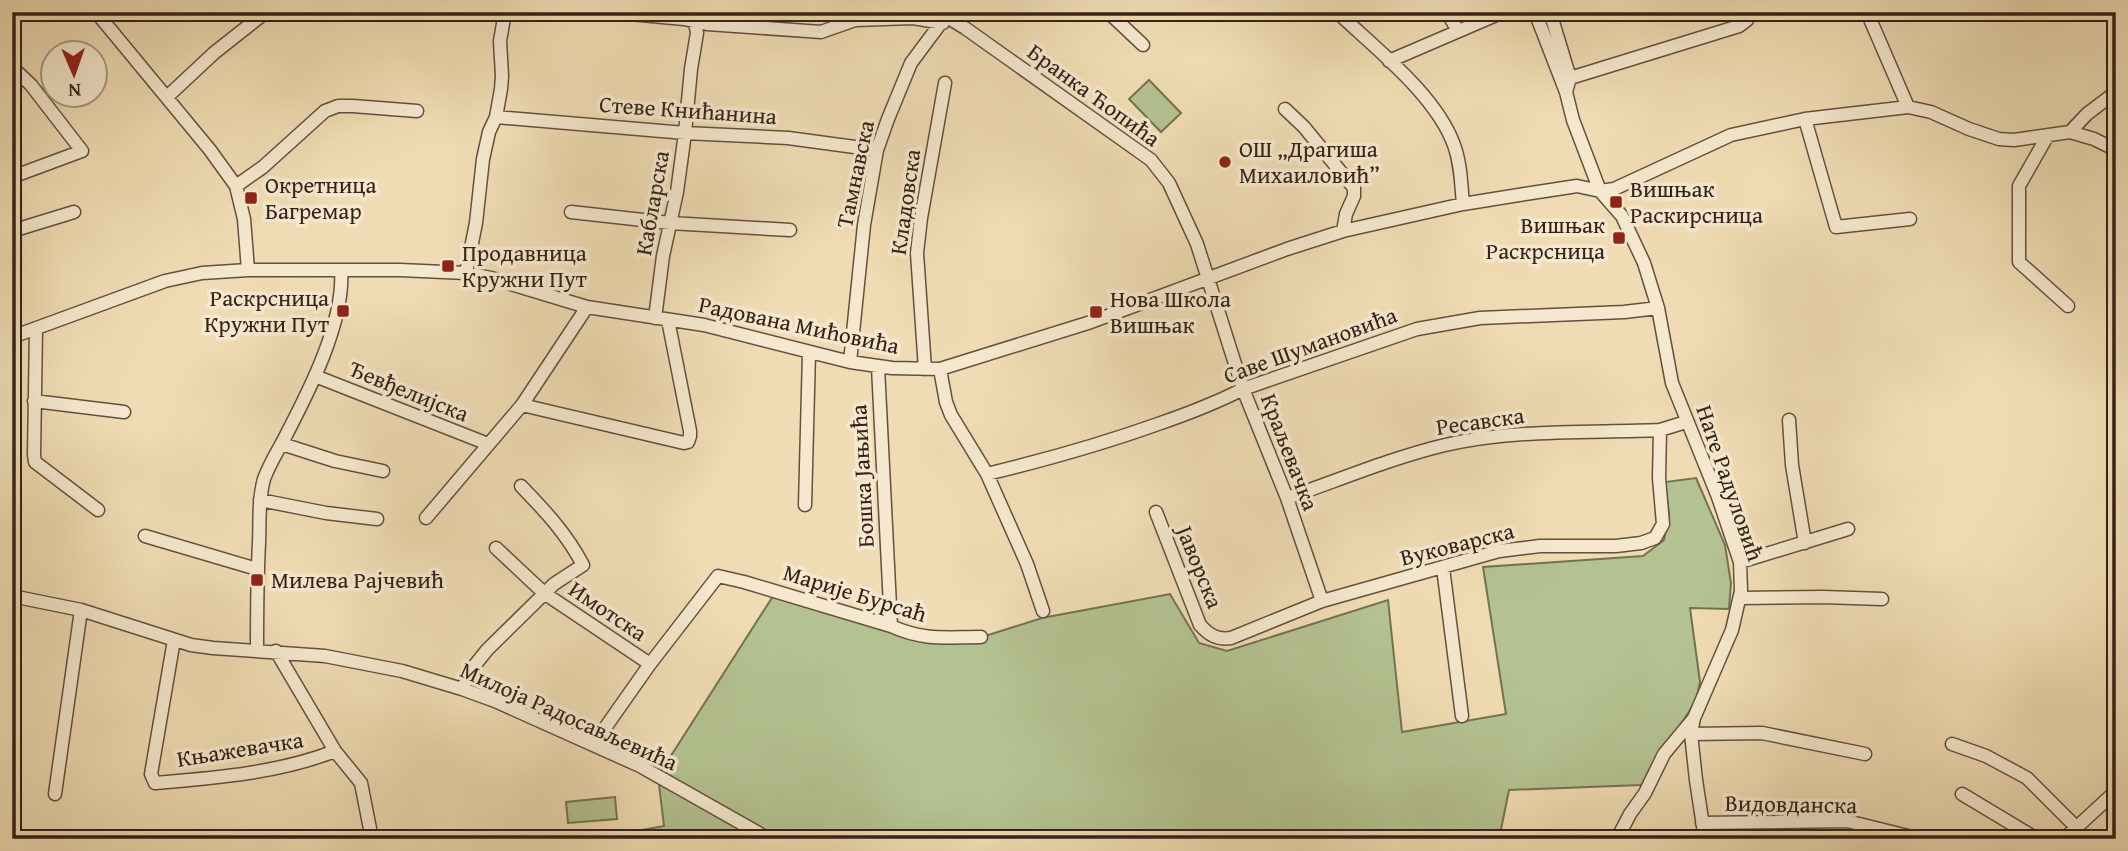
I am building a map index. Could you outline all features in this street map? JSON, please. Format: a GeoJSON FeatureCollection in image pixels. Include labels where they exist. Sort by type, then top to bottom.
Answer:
{"type":"FeatureCollection","features":[{"type":"Feature","properties":{"kind":"street"},"geometry":{"type":"LineString","coordinates":[[96,12],[225,167],[236,186],[244,219],[248,270]]}},
{"type":"Feature","properties":{"kind":"street"},"geometry":{"type":"LineString","coordinates":[[167,97],[214,53],[266,12]]}},
{"type":"Feature","properties":{"kind":"street"},"geometry":{"type":"LineString","coordinates":[[466,273],[476,223],[483,159],[501,89],[500,41],[505,12]]}},
{"type":"Feature","properties":{"kind":"street"},"geometry":{"type":"LineString","coordinates":[[609,12],[671,18],[694,17],[821,32],[833,30],[855,20],[944,16]]}},
{"type":"Feature","properties":{"kind":"street"},"geometry":{"type":"LineString","coordinates":[[1108,12],[1143,45]]}},
{"type":"Feature","properties":{"kind":"street"},"geometry":{"type":"LineString","coordinates":[[1337,12],[1389,61],[1431,105],[1444,123],[1459,163],[1463,204]]}},
{"type":"Feature","properties":{"kind":"street"},"geometry":{"type":"LineString","coordinates":[[1447,12],[1458,31]]}},
{"type":"Feature","properties":{"kind":"street"},"geometry":{"type":"LineString","coordinates":[[1389,61],[1503,12]]}},
{"type":"Feature","properties":{"kind":"street"},"geometry":{"type":"LineString","coordinates":[[1535,12],[1600,191]]}},
{"type":"Feature","properties":{"kind":"street"},"geometry":{"type":"LineString","coordinates":[[1550,12],[1570,78],[1566,92]]}},
{"type":"Feature","properties":{"kind":"street"},"geometry":{"type":"LineString","coordinates":[[1867,12],[1908,107]]}},
{"type":"Feature","properties":{"kind":"street","name":"Тамнавска"},"geometry":{"type":"LineString","coordinates":[[850,362],[864,225],[877,150],[911,63],[944,16]]}},
{"type":"Feature","properties":{"kind":"street","name":"Бранка Ћопића"},"geometry":{"type":"LineString","coordinates":[[944,16],[1152,160],[1179,203],[1208,278]]}},
{"type":"Feature","properties":{"kind":"street"},"geometry":{"type":"LineString","coordinates":[[1570,78],[1739,26],[1747,16]]}},
{"type":"Feature","properties":{"kind":"street","name":"Кабларска"},"geometry":{"type":"LineString","coordinates":[[522,405],[688,442],[690,431],[662,319],[663,256],[677,192],[685,133],[696,33],[694,17]]}},
{"type":"Feature","properties":{"kind":"street"},"geometry":{"type":"LineString","coordinates":[[12,67],[82,151],[12,177]]}},
{"type":"Feature","properties":{"kind":"street"},"geometry":{"type":"LineString","coordinates":[[12,86],[23,78]]}},
{"type":"Feature","properties":{"kind":"street","name":"Кладовска"},"geometry":{"type":"LineString","coordinates":[[925,369],[917,253],[946,83]]}},
{"type":"Feature","properties":{"kind":"street"},"geometry":{"type":"LineString","coordinates":[[2070,132],[2087,114],[2116,92]]}},
{"type":"Feature","properties":{"kind":"street"},"geometry":{"type":"LineString","coordinates":[[236,186],[263,167],[325,111],[338,106],[417,111]]}},
{"type":"Feature","properties":{"kind":"street","name":"Радована Мићовића"},"geometry":{"type":"LineString","coordinates":[[12,337],[178,277],[202,273],[248,270],[418,270],[466,273],[491,278],[587,307],[704,326],[850,362],[878,367],[940,369],[1091,322],[1343,231],[1463,204],[1577,186],[1600,191],[1614,190],[1731,135],[1805,119],[1908,107],[1923,108],[1969,129],[2000,139],[2014,140],[2070,132],[2094,139],[2116,150]]}},
{"type":"Feature","properties":{"kind":"street"},"geometry":{"type":"LineString","coordinates":[[1285,108],[1354,188],[1343,231]]}},
{"type":"Feature","properties":{"kind":"street","name":"Стеве Книћанина"},"geometry":{"type":"LineString","coordinates":[[495,117],[685,133],[788,138],[877,150]]}},
{"type":"Feature","properties":{"kind":"street"},"geometry":{"type":"LineString","coordinates":[[1805,119],[1836,227],[1910,219]]}},
{"type":"Feature","properties":{"kind":"street"},"geometry":{"type":"LineString","coordinates":[[2048,135],[2019,186],[2019,262],[2068,306]]}},
{"type":"Feature","properties":{"kind":"street","name":"Нате Радуловић"},"geometry":{"type":"LineString","coordinates":[[1600,191],[1618,209],[1630,230],[1646,270],[1658,308],[1672,383],[1718,497],[1740,562],[1740,598],[1732,630],[1694,718],[1691,734],[1705,839]]}},
{"type":"Feature","properties":{"kind":"street"},"geometry":{"type":"LineString","coordinates":[[12,231],[74,212]]}},
{"type":"Feature","properties":{"kind":"street"},"geometry":{"type":"LineString","coordinates":[[571,212],[670,223],[790,230]]}},
{"type":"Feature","properties":{"kind":"street"},"geometry":{"type":"LineString","coordinates":[[257,650],[257,569],[263,482],[315,376],[337,310],[341,270]]}},
{"type":"Feature","properties":{"kind":"street","name":"Краљевачка"},"geometry":{"type":"LineString","coordinates":[[1208,278],[1243,389],[1287,498],[1322,601]]}},
{"type":"Feature","properties":{"kind":"street"},"geometry":{"type":"LineString","coordinates":[[426,518],[522,405],[587,307]]}},
{"type":"Feature","properties":{"kind":"street","name":"Саве Шумановића"},"geometry":{"type":"LineString","coordinates":[[987,474],[1133,433],[1243,389],[1417,329],[1480,318],[1658,308]]}},
{"type":"Feature","properties":{"kind":"street"},"geometry":{"type":"LineString","coordinates":[[36,329],[35,462],[98,510]]}},
{"type":"Feature","properties":{"kind":"street"},"geometry":{"type":"LineString","coordinates":[[805,505],[809,353]]}},
{"type":"Feature","properties":{"kind":"street","name":"Бошка Јањића"},"geometry":{"type":"LineString","coordinates":[[878,367],[891,626]]}},
{"type":"Feature","properties":{"kind":"street"},"geometry":{"type":"LineString","coordinates":[[940,369],[951,415],[987,474],[1027,564],[1043,611]]}},
{"type":"Feature","properties":{"kind":"street","name":"Ђевђелијска"},"geometry":{"type":"LineString","coordinates":[[315,376],[488,444]]}},
{"type":"Feature","properties":{"kind":"street"},"geometry":{"type":"LineString","coordinates":[[34,401],[124,412]]}},
{"type":"Feature","properties":{"kind":"street"},"geometry":{"type":"LineString","coordinates":[[1789,420],[1792,465],[1805,543]]}},
{"type":"Feature","properties":{"kind":"street","name":"Ресавска"},"geometry":{"type":"LineString","coordinates":[[1287,498],[1446,445],[1490,437],[1660,430],[1686,422]]}},
{"type":"Feature","properties":{"kind":"street","name":"Вуковарска"},"geometry":{"type":"LineString","coordinates":[[1211,635],[1223,639],[1238,636],[1322,601],[1499,551],[1540,546],[1616,546],[1641,543],[1655,537],[1663,524],[1659,478],[1660,430]]}},
{"type":"Feature","properties":{"kind":"street"},"geometry":{"type":"LineString","coordinates":[[282,444],[335,461],[383,471]]}},
{"type":"Feature","properties":{"kind":"street"},"geometry":{"type":"LineString","coordinates":[[462,689],[487,650],[544,593],[583,565],[558,524],[521,486]]}},
{"type":"Feature","properties":{"kind":"street"},"geometry":{"type":"LineString","coordinates":[[260,500],[326,513],[377,519]]}},
{"type":"Feature","properties":{"kind":"street","name":"Јаворска"},"geometry":{"type":"LineString","coordinates":[[1156,512],[1200,625],[1211,635]]}},
{"type":"Feature","properties":{"kind":"street"},"geometry":{"type":"LineString","coordinates":[[1740,562],[1848,529]]}},
{"type":"Feature","properties":{"kind":"street"},"geometry":{"type":"LineString","coordinates":[[145,536],[257,569]]}},
{"type":"Feature","properties":{"kind":"street"},"geometry":{"type":"LineString","coordinates":[[496,548],[544,593]]}},
{"type":"Feature","properties":{"kind":"street"},"geometry":{"type":"LineString","coordinates":[[1443,568],[1462,716]]}},
{"type":"Feature","properties":{"kind":"street","name":"Марије Бурсаћ"},"geometry":{"type":"LineString","coordinates":[[650,664],[718,576],[891,626],[908,634],[926,638],[982,636]]}},
{"type":"Feature","properties":{"kind":"street","name":"Имотска"},"geometry":{"type":"LineString","coordinates":[[544,593],[650,664]]}},
{"type":"Feature","properties":{"kind":"street","name":"Милоја Радосављевића"},"geometry":{"type":"LineString","coordinates":[[12,596],[81,610],[174,640],[213,648],[325,656],[402,671],[462,689],[495,701],[658,776],[769,839]]}},
{"type":"Feature","properties":{"kind":"street"},"geometry":{"type":"LineString","coordinates":[[1740,598],[1882,599]]}},
{"type":"Feature","properties":{"kind":"street"},"geometry":{"type":"LineString","coordinates":[[55,794],[81,610]]}},
{"type":"Feature","properties":{"kind":"street","name":"Књажевачка"},"geometry":{"type":"LineString","coordinates":[[174,640],[151,774],[155,783],[233,775],[314,760],[335,751]]}},
{"type":"Feature","properties":{"kind":"street"},"geometry":{"type":"LineString","coordinates":[[276,651],[335,751],[361,783],[372,839]]}},
{"type":"Feature","properties":{"kind":"street"},"geometry":{"type":"LineString","coordinates":[[593,745],[650,664]]}},
{"type":"Feature","properties":{"kind":"street"},"geometry":{"type":"LineString","coordinates":[[1617,839],[1645,793],[1664,754],[1694,718]]}},
{"type":"Feature","properties":{"kind":"street"},"geometry":{"type":"LineString","coordinates":[[1691,734],[1762,733],[1866,754]]}},
{"type":"Feature","properties":{"kind":"street"},"geometry":{"type":"LineString","coordinates":[[1952,744],[1986,756],[2027,778],[2077,827]]}},
{"type":"Feature","properties":{"kind":"street"},"geometry":{"type":"LineString","coordinates":[[2064,839],[2116,791]]}},
{"type":"Feature","properties":{"kind":"street"},"geometry":{"type":"LineString","coordinates":[[1962,794],[2036,839]]}},
{"type":"Feature","properties":{"kind":"street","name":"Видовданска"},"geometry":{"type":"LineString","coordinates":[[1702,824],[1847,821],[1916,838]]}},
{"type":"Feature","properties":{"kind":"green space"},"geometry":{"type":"Polygon","coordinates":[[[1149,80],[1181,113],[1161,132],[1129,99],[1149,80]]]}},
{"type":"Feature","properties":{"kind":"green space"},"geometry":{"type":"Polygon","coordinates":[[[1696,478],[1725,545],[1731,583],[1729,609],[1690,608],[1700,682],[1696,701],[1641,785],[1509,790],[1499,839],[785,839],[740,822],[734,839],[593,839],[664,826],[658,776],[775,593],[891,626],[982,637],[1042,618],[1170,594],[1199,643],[1227,651],[1388,600],[1402,732],[1506,714],[1483,567],[1643,556],[1664,540],[1669,515],[1665,482],[1696,478]]]}},
{"type":"Feature","properties":{"kind":"green space"},"geometry":{"type":"Polygon","coordinates":[[[615,797],[617,819],[568,823],[566,802],[615,797]]]}},
{"type":"Feature","properties":{"kind":"place","name":"ОШ „Драгиша Михаиловић”"},"geometry":{"type":"Point","coordinates":[1225,162]}},
{"type":"Feature","properties":{"kind":"place","name":"Окретница Багремар"},"geometry":{"type":"Point","coordinates":[251,198]}},
{"type":"Feature","properties":{"kind":"place","name":"Вишњак Раскирсница"},"geometry":{"type":"Point","coordinates":[1616,202]}},
{"type":"Feature","properties":{"kind":"place","name":"Вишњак Раскрсница"},"geometry":{"type":"Point","coordinates":[1619,238]}},
{"type":"Feature","properties":{"kind":"place","name":"Продавница Кружни Пут"},"geometry":{"type":"Point","coordinates":[448,266]}},
{"type":"Feature","properties":{"kind":"place","name":"Раскрсница Кружни Пут"},"geometry":{"type":"Point","coordinates":[343,311]}},
{"type":"Feature","properties":{"kind":"place","name":"Нова Школа Вишњак"},"geometry":{"type":"Point","coordinates":[1096,312]}},
{"type":"Feature","properties":{"kind":"place","name":"Милева Рајчевић"},"geometry":{"type":"Point","coordinates":[257,580]}}]}
